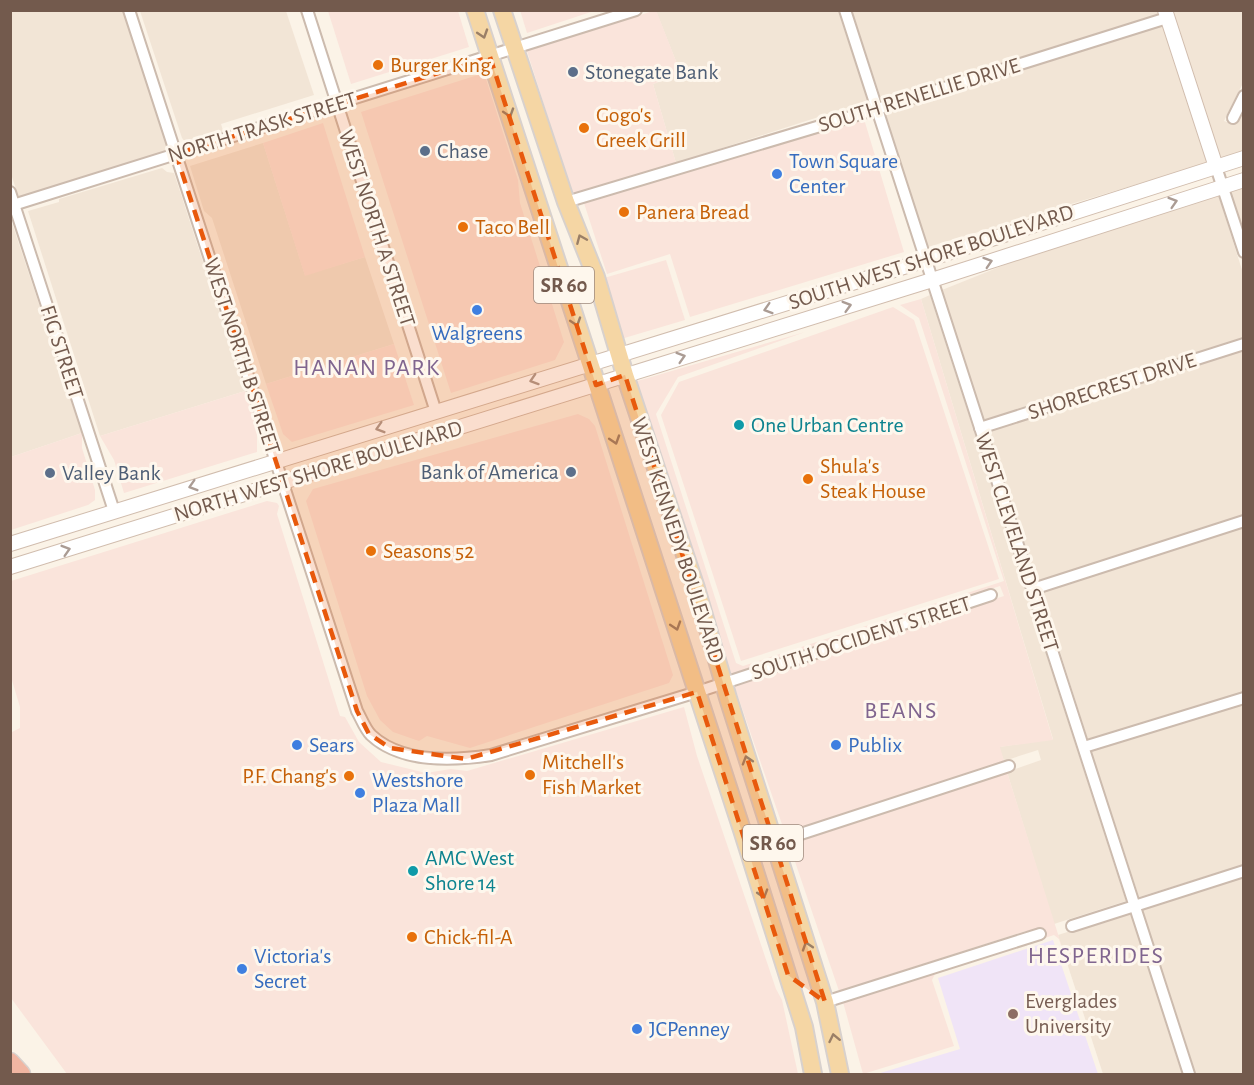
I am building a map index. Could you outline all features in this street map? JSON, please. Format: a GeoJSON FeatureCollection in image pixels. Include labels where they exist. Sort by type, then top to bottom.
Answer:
{"type":"FeatureCollection","features":[{"type":"Feature","properties":{"kind":"highway"},"geometry":{"type":"LineString","coordinates":[[10,1062],[21,1074]]}},
{"type":"Feature","properties":{"kind":"main road","name":"WEST KENNEDY BOULEVARD"},"geometry":{"type":"LineString","coordinates":[[475,10],[749,850],[804,1027],[813,1074]]}},
{"type":"Feature","properties":{"kind":"main road","name":"WEST KENNEDY BOULEVARD"},"geometry":{"type":"LineString","coordinates":[[502,10],[566,202],[593,267],[625,375],[686,555],[773,843],[825,1002],[840,1074]]}},
{"type":"Feature","properties":{"kind":"main road"},"geometry":{"type":"LineString","coordinates":[[749,850],[773,843]]}},
{"type":"Feature","properties":{"kind":"main road"},"geometry":{"type":"LineString","coordinates":[[788,975],[812,996],[825,1002]]}},
{"type":"Feature","properties":{"kind":"street","name":"WEST NORTH B STREET"},"geometry":{"type":"LineString","coordinates":[[129,10],[357,711],[369,734]]}},
{"type":"Feature","properties":{"kind":"street","name":"WEST NORTH A STREET"},"geometry":{"type":"LineString","coordinates":[[307,10],[436,412]]}},
{"type":"Feature","properties":{"kind":"street","name":"NORTH TRASK STREET"},"geometry":{"type":"LineString","coordinates":[[13,205],[515,50],[636,10]]}},
{"type":"Feature","properties":{"kind":"street","name":"WEST CLEVELAND STREET"},"geometry":{"type":"LineString","coordinates":[[845,10],[1189,1074]]}},
{"type":"Feature","properties":{"kind":"street","name":"SOUTH RENELLIE DRIVE"},"geometry":{"type":"LineString","coordinates":[[566,202],[877,109],[1166,14]]}},
{"type":"Feature","properties":{"kind":"street"},"geometry":{"type":"LineString","coordinates":[[1166,14],[1244,252]]}},
{"type":"Feature","properties":{"kind":"street"},"geometry":{"type":"LineString","coordinates":[[1233,118],[1244,96]]}},
{"type":"Feature","properties":{"kind":"street","name":"SOUTH WEST SHORE BOULEVARD"},"geometry":{"type":"LineString","coordinates":[[619,354],[926,260],[1244,158]]}},
{"type":"Feature","properties":{"kind":"street","name":"SOUTH WEST SHORE BOULEVARD"},"geometry":{"type":"LineString","coordinates":[[625,375],[1244,180]]}},
{"type":"Feature","properties":{"kind":"street","name":"FIG STREET"},"geometry":{"type":"LineString","coordinates":[[10,192],[114,511]]}},
{"type":"Feature","properties":{"kind":"street","name":"SHORECREST DRIVE"},"geometry":{"type":"LineString","coordinates":[[980,428],[1244,344]]}},
{"type":"Feature","properties":{"kind":"street","name":"NORTH WEST SHORE BOULEVARD"},"geometry":{"type":"LineString","coordinates":[[10,544],[619,354]]}},
{"type":"Feature","properties":{"kind":"street","name":"NORTH WEST SHORE BOULEVARD"},"geometry":{"type":"LineString","coordinates":[[10,567],[625,375]]}},
{"type":"Feature","properties":{"kind":"street"},"geometry":{"type":"LineString","coordinates":[[1033,589],[1244,521]]}},
{"type":"Feature","properties":{"kind":"street","name":"SOUTH OCCIDENT STREET"},"geometry":{"type":"LineString","coordinates":[[369,734],[390,748],[413,755],[466,759],[491,755],[698,692],[991,595]]}},
{"type":"Feature","properties":{"kind":"street"},"geometry":{"type":"LineString","coordinates":[[1084,747],[1244,698]]}},
{"type":"Feature","properties":{"kind":"street"},"geometry":{"type":"LineString","coordinates":[[773,843],[1009,766]]}},
{"type":"Feature","properties":{"kind":"street"},"geometry":{"type":"LineString","coordinates":[[1072,926],[1244,871]]}},
{"type":"Feature","properties":{"kind":"street"},"geometry":{"type":"LineString","coordinates":[[825,1002],[1040,934]]}},
{"type":"Feature","properties":{"kind":"highlighted area"},"geometry":{"type":"Polygon","coordinates":[[[490,57],[596,385],[625,375],[825,1002],[788,975],[697,692],[466,759],[390,748],[369,734],[357,711],[176,154],[490,57]]]}},
{"type":"Feature","properties":{"kind":"shaded area"},"geometry":{"type":"Polygon","coordinates":[[[520,10],[594,10],[594,11],[527,33],[520,10]]]}},
{"type":"Feature","properties":{"kind":"shaded area"},"geometry":{"type":"Polygon","coordinates":[[[656,10],[681,74],[653,84],[676,163],[572,194],[527,51],[656,10]]]}},
{"type":"Feature","properties":{"kind":"shaded area"},"geometry":{"type":"Polygon","coordinates":[[[1158,10],[1159,14],[882,102],[852,11],[1158,10]]]}},
{"type":"Feature","properties":{"kind":"shaded area"},"geometry":{"type":"Polygon","coordinates":[[[10,11],[124,11],[167,146],[165,152],[19,198],[10,171],[10,11]]]}},
{"type":"Feature","properties":{"kind":"shaded area"},"geometry":{"type":"Polygon","coordinates":[[[140,11],[286,11],[314,95],[221,124],[224,134],[188,146],[182,138],[140,11]]]}},
{"type":"Feature","properties":{"kind":"shaded area","name":"Burger King"},"geometry":{"type":"Polygon","coordinates":[[[328,11],[458,11],[469,47],[351,84],[328,11]]]}},
{"type":"Feature","properties":{"kind":"shaded area"},"geometry":{"type":"Polygon","coordinates":[[[656,11],[838,11],[868,101],[676,163],[653,84],[681,74],[656,11]]]}},
{"type":"Feature","properties":{"kind":"shaded area"},"geometry":{"type":"Polygon","coordinates":[[[1172,11],[1243,11],[1243,83],[1224,121],[1235,125],[1243,109],[1243,152],[1220,159],[1172,11]]]}},
{"type":"Feature","properties":{"kind":"shaded area"},"geometry":{"type":"Polygon","coordinates":[[[1163,25],[1208,163],[928,247],[885,113],[1163,25]]]}},
{"type":"Feature","properties":{"kind":"shaded area"},"geometry":{"type":"Polygon","coordinates":[[[481,74],[486,79],[518,180],[520,203],[564,342],[555,360],[451,393],[361,112],[481,74]]]}},
{"type":"Feature","properties":{"kind":"shaded area"},"geometry":{"type":"Polygon","coordinates":[[[864,119],[904,252],[690,317],[670,254],[607,274],[583,200],[864,119]]]}},
{"type":"Feature","properties":{"kind":"shaded area"},"geometry":{"type":"Polygon","coordinates":[[[323,123],[365,257],[305,276],[263,143],[323,123]]]}},
{"type":"Feature","properties":{"kind":"shaded area"},"geometry":{"type":"Polygon","coordinates":[[[263,143],[305,275],[365,257],[394,344],[266,384],[212,218],[204,211],[190,166],[263,143]]]}},
{"type":"Feature","properties":{"kind":"shaded area"},"geometry":{"type":"Polygon","coordinates":[[[162,168],[174,173],[245,391],[100,436],[28,211],[59,202],[59,199],[162,168]]]}},
{"type":"Feature","properties":{"kind":"shaded area"},"geometry":{"type":"Polygon","coordinates":[[[1243,186],[1243,231],[1230,190],[1243,186]]]}},
{"type":"Feature","properties":{"kind":"shaded area"},"geometry":{"type":"Polygon","coordinates":[[[1218,194],[1243,273],[1243,338],[984,421],[942,290],[1037,252],[1218,194]]]}},
{"type":"Feature","properties":{"kind":"shaded area"},"geometry":{"type":"Polygon","coordinates":[[[10,217],[82,433],[11,457],[10,457],[10,217]]]}},
{"type":"Feature","properties":{"kind":"shaded area"},"geometry":{"type":"Polygon","coordinates":[[[666,260],[685,320],[621,339],[604,278],[666,260]]]}},
{"type":"Feature","properties":{"kind":"shaded area"},"geometry":{"type":"Polygon","coordinates":[[[930,295],[1126,901],[1054,924],[1007,772],[1041,760],[1038,750],[1004,761],[999,747],[1053,739],[921,299],[930,295]]]}},
{"type":"Feature","properties":{"kind":"shaded area"},"geometry":{"type":"Polygon","coordinates":[[[921,299],[1053,740],[1000,747],[1004,761],[785,833],[734,685],[1004,596],[1000,586],[730,675],[634,382],[805,332],[678,377],[656,414],[736,663],[743,666],[1004,581],[919,318],[900,305],[921,299]]]}},
{"type":"Feature","properties":{"kind":"shaded area"},"geometry":{"type":"Polygon","coordinates":[[[893,307],[914,320],[999,579],[741,661],[661,415],[679,382],[893,307]]]}},
{"type":"Feature","properties":{"kind":"shaded area"},"geometry":{"type":"Polygon","coordinates":[[[394,344],[414,405],[292,442],[283,434],[266,384],[394,344]]]}},
{"type":"Feature","properties":{"kind":"shaded area"},"geometry":{"type":"Polygon","coordinates":[[[1243,350],[1243,515],[1037,581],[988,431],[1243,350]]]}},
{"type":"Feature","properties":{"kind":"shaded area"},"geometry":{"type":"Polygon","coordinates":[[[245,391],[257,427],[257,452],[124,493],[114,460],[100,436],[245,391]]]}},
{"type":"Feature","properties":{"kind":"shaded area"},"geometry":{"type":"Polygon","coordinates":[[[578,414],[589,419],[595,426],[673,675],[669,683],[470,748],[427,736],[419,741],[393,732],[380,720],[367,696],[306,501],[313,489],[578,414]]]}},
{"type":"Feature","properties":{"kind":"shaded area","name":"Valley Bank"},"geometry":{"type":"Polygon","coordinates":[[[82,433],[82,448],[95,490],[95,500],[88,505],[11,530],[11,457],[82,433]]]}},
{"type":"Feature","properties":{"kind":"shaded area","name":"Westshore Plaza Mall"},"geometry":{"type":"Polygon","coordinates":[[[267,501],[277,503],[279,506],[277,514],[340,716],[345,717],[359,742],[381,762],[426,773],[451,769],[467,771],[684,707],[697,756],[776,989],[782,1000],[798,1074],[67,1074],[11,998],[10,733],[20,728],[20,707],[11,677],[11,581],[267,501]]]}},
{"type":"Feature","properties":{"kind":"shaded area"},"geometry":{"type":"Polygon","coordinates":[[[1243,527],[1243,692],[1088,740],[1041,592],[1243,527]]]}},
{"type":"Feature","properties":{"kind":"shaded area"},"geometry":{"type":"Polygon","coordinates":[[[1243,704],[1243,865],[1139,897],[1091,751],[1243,704]]]}},
{"type":"Feature","properties":{"kind":"shaded area"},"geometry":{"type":"Polygon","coordinates":[[[1007,772],[1068,966],[1059,939],[1054,935],[935,974],[932,980],[954,1046],[863,1074],[843,1002],[1030,941],[1026,931],[839,991],[789,844],[1007,772]]]}},
{"type":"Feature","properties":{"kind":"shaded area"},"geometry":{"type":"Polygon","coordinates":[[[1243,877],[1243,1074],[1196,1074],[1142,908],[1243,877]]]}},
{"type":"Feature","properties":{"kind":"shaded area"},"geometry":{"type":"Polygon","coordinates":[[[1130,912],[1182,1074],[1103,1074],[1058,935],[1130,912]]]}},
{"type":"Feature","properties":{"kind":"shaded area","name":"Everglades University"},"geometry":{"type":"Polygon","coordinates":[[[1053,940],[1098,1074],[877,1074],[960,1049],[938,978],[1053,940]]]}},
{"type":"Feature","properties":{"kind":"place","name":"Burger King"},"geometry":{"type":"Point","coordinates":[378,65]}},
{"type":"Feature","properties":{"kind":"place","name":"Stonegate Bank"},"geometry":{"type":"Point","coordinates":[573,72]}},
{"type":"Feature","properties":{"kind":"place","name":"Gogo's Greek Grill"},"geometry":{"type":"Point","coordinates":[584,128]}},
{"type":"Feature","properties":{"kind":"place","name":"Chase"},"geometry":{"type":"Point","coordinates":[425,151]}},
{"type":"Feature","properties":{"kind":"place","name":"Town Square Center"},"geometry":{"type":"Point","coordinates":[777,174]}},
{"type":"Feature","properties":{"kind":"place","name":"Panera Bread"},"geometry":{"type":"Point","coordinates":[624,212]}},
{"type":"Feature","properties":{"kind":"place","name":"Taco Bell"},"geometry":{"type":"Point","coordinates":[463,227]}},
{"type":"Feature","properties":{"kind":"place","name":"Walgreens"},"geometry":{"type":"Point","coordinates":[477,310]}},
{"type":"Feature","properties":{"kind":"place","name":"One Urban Centre"},"geometry":{"type":"Point","coordinates":[739,425]}},
{"type":"Feature","properties":{"kind":"place","name":"Bank of America"},"geometry":{"type":"Point","coordinates":[571,472]}},
{"type":"Feature","properties":{"kind":"place","name":"Valley Bank"},"geometry":{"type":"Point","coordinates":[50,473]}},
{"type":"Feature","properties":{"kind":"place","name":"Shula's Steak House"},"geometry":{"type":"Point","coordinates":[808,479]}},
{"type":"Feature","properties":{"kind":"place","name":"Seasons 52"},"geometry":{"type":"Point","coordinates":[371,551]}},
{"type":"Feature","properties":{"kind":"place","name":"Sears"},"geometry":{"type":"Point","coordinates":[297,745]}},
{"type":"Feature","properties":{"kind":"place","name":"Publix"},"geometry":{"type":"Point","coordinates":[836,745]}},
{"type":"Feature","properties":{"kind":"place","name":"Mitchell's Fish Market"},"geometry":{"type":"Point","coordinates":[530,775]}},
{"type":"Feature","properties":{"kind":"place","name":"P.F. Chang's"},"geometry":{"type":"Point","coordinates":[349,776]}},
{"type":"Feature","properties":{"kind":"place","name":"Westshore Plaza Mall"},"geometry":{"type":"Point","coordinates":[360,793]}},
{"type":"Feature","properties":{"kind":"place","name":"AMC West Shore 14"},"geometry":{"type":"Point","coordinates":[413,871]}},
{"type":"Feature","properties":{"kind":"place","name":"Chick-fil-A"},"geometry":{"type":"Point","coordinates":[412,937]}},
{"type":"Feature","properties":{"kind":"place","name":"Victoria's Secret"},"geometry":{"type":"Point","coordinates":[242,969]}},
{"type":"Feature","properties":{"kind":"place","name":"Everglades University"},"geometry":{"type":"Point","coordinates":[1013,1014]}},
{"type":"Feature","properties":{"kind":"place","name":"JCPenney"},"geometry":{"type":"Point","coordinates":[637,1029]}},
{"type":"Feature","properties":{"kind":"district","name":"HANAN PARK"},"geometry":{"type":"Point","coordinates":[367,368]}},
{"type":"Feature","properties":{"kind":"district","name":"BEANS"},"geometry":{"type":"Point","coordinates":[901,711]}},
{"type":"Feature","properties":{"kind":"district","name":"HESPERIDES"},"geometry":{"type":"Point","coordinates":[1096,956]}}]}
